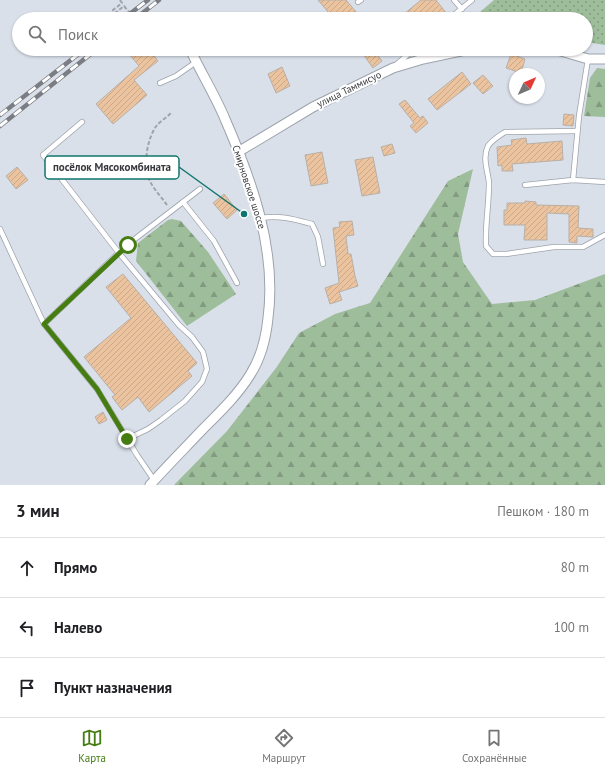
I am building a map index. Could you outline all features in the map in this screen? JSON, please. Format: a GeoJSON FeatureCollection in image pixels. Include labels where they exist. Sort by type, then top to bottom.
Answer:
{"type":"FeatureCollection","features":[{"type":"Feature","properties":{"kind":"street","name":"Смирновское шоссе"},"geometry":{"type":"LineString","coordinates":[[152,483],[242,387],[251,374],[260,354],[266,334],[270,266],[261,218],[225,119],[193,56]]}},
{"type":"Feature","properties":{"kind":"street","name":"улица Таммисуо"},"geometry":{"type":"LineString","coordinates":[[238,152],[313,107],[393,68],[435,56]]}},
{"type":"Feature","properties":{"kind":"street"},"geometry":{"type":"LineString","coordinates":[[578,56],[588,59],[605,59]]}},
{"type":"Feature","properties":{"kind":"lane"},"geometry":{"type":"LineString","coordinates":[[454,0],[462,8]]}},
{"type":"Feature","properties":{"kind":"lane"},"geometry":{"type":"LineString","coordinates":[[457,12],[472,0]]}},
{"type":"Feature","properties":{"kind":"lane"},"geometry":{"type":"LineString","coordinates":[[393,68],[406,56]]}},
{"type":"Feature","properties":{"kind":"lane"},"geometry":{"type":"LineString","coordinates":[[573,180],[577,131],[588,59]]}},
{"type":"Feature","properties":{"kind":"lane"},"geometry":{"type":"LineString","coordinates":[[160,82],[176,76],[196,62]]}},
{"type":"Feature","properties":{"kind":"lane"},"geometry":{"type":"LineString","coordinates":[[82,122],[43,155],[119,253],[179,325],[192,336],[203,352],[207,369],[202,382],[185,401],[154,425],[127,439]]}},
{"type":"Feature","properties":{"kind":"lane"},"geometry":{"type":"LineString","coordinates":[[577,131],[505,132],[495,138],[488,146],[486,158],[489,183],[485,229],[486,246],[493,254],[506,254],[554,247],[583,247],[605,235]]}},
{"type":"Feature","properties":{"kind":"lane"},"geometry":{"type":"LineString","coordinates":[[525,185],[573,180],[605,182]]}},
{"type":"Feature","properties":{"kind":"lane"},"geometry":{"type":"LineString","coordinates":[[44,324],[119,253],[200,189]]}},
{"type":"Feature","properties":{"kind":"lane"},"geometry":{"type":"LineString","coordinates":[[183,202],[214,241],[237,283]]}},
{"type":"Feature","properties":{"kind":"lane"},"geometry":{"type":"LineString","coordinates":[[261,218],[274,216],[285,217],[312,224],[318,237],[323,264]]}},
{"type":"Feature","properties":{"kind":"lane"},"geometry":{"type":"LineString","coordinates":[[0,229],[44,324],[97,389],[152,483]]}},
{"type":"Feature","properties":{"kind":"path"},"geometry":{"type":"LineString","coordinates":[[114,12],[113,10],[122,3],[120,0]]}},
{"type":"Feature","properties":{"kind":"path"},"geometry":{"type":"LineString","coordinates":[[116,12],[124,6],[129,12]]}},
{"type":"Feature","properties":{"kind":"path"},"geometry":{"type":"LineString","coordinates":[[172,113],[158,125],[148,145],[146,161],[148,177],[154,188],[172,211]]}},
{"type":"Feature","properties":{"kind":"green space"},"geometry":{"type":"Polygon","coordinates":[[[494,0],[605,0],[605,45],[593,43],[593,12],[480,12],[494,0]]]}},
{"type":"Feature","properties":{"kind":"green space"},"geometry":{"type":"Polygon","coordinates":[[[597,68],[605,69],[605,117],[584,116],[590,78],[597,68]]]}},
{"type":"Feature","properties":{"kind":"green space"},"geometry":{"type":"Polygon","coordinates":[[[473,169],[458,234],[463,262],[492,304],[535,300],[605,274],[605,485],[174,485],[227,431],[276,368],[299,333],[335,314],[370,303],[448,181],[473,169]]]}},
{"type":"Feature","properties":{"kind":"green space"},"geometry":{"type":"Polygon","coordinates":[[[172,219],[181,221],[208,252],[236,294],[187,326],[136,261],[138,243],[168,220],[172,219]]]}},
{"type":"Feature","properties":{"kind":"building"},"geometry":{"type":"Polygon","coordinates":[[[318,0],[346,0],[356,12],[328,12],[318,0]]]}},
{"type":"Feature","properties":{"kind":"building"},"geometry":{"type":"Polygon","coordinates":[[[421,0],[436,0],[445,12],[406,12],[421,0]]]}},
{"type":"Feature","properties":{"kind":"building"},"geometry":{"type":"Polygon","coordinates":[[[131,56],[154,56],[158,61],[134,80],[147,95],[113,124],[96,104],[139,66],[131,56]]]}},
{"type":"Feature","properties":{"kind":"building"},"geometry":{"type":"Polygon","coordinates":[[[364,56],[378,56],[382,61],[373,68],[364,56]]]}},
{"type":"Feature","properties":{"kind":"building"},"geometry":{"type":"Polygon","coordinates":[[[510,56],[517,56],[525,59],[522,68],[506,68],[510,56]]]}},
{"type":"Feature","properties":{"kind":"building"},"geometry":{"type":"Polygon","coordinates":[[[282,67],[290,86],[276,93],[268,74],[282,67]]]}},
{"type":"Feature","properties":{"kind":"building"},"geometry":{"type":"Polygon","coordinates":[[[462,72],[471,84],[437,110],[428,99],[462,72]]]}},
{"type":"Feature","properties":{"kind":"building"},"geometry":{"type":"Polygon","coordinates":[[[483,75],[493,86],[483,94],[473,83],[483,75]]]}},
{"type":"Feature","properties":{"kind":"building"},"geometry":{"type":"Polygon","coordinates":[[[405,100],[420,118],[423,116],[428,123],[416,133],[410,126],[414,123],[399,104],[405,100]]]}},
{"type":"Feature","properties":{"kind":"building"},"geometry":{"type":"Polygon","coordinates":[[[564,114],[574,115],[573,126],[563,125],[564,114]]]}},
{"type":"Feature","properties":{"kind":"building"},"geometry":{"type":"Polygon","coordinates":[[[526,138],[527,144],[562,141],[563,160],[512,164],[513,171],[502,171],[502,165],[498,166],[497,147],[512,145],[511,140],[526,138]]]}},
{"type":"Feature","properties":{"kind":"building"},"geometry":{"type":"Polygon","coordinates":[[[392,144],[395,153],[384,156],[381,147],[392,144]]]}},
{"type":"Feature","properties":{"kind":"building"},"geometry":{"type":"Polygon","coordinates":[[[322,152],[328,183],[311,186],[305,155],[322,152]]]}},
{"type":"Feature","properties":{"kind":"building"},"geometry":{"type":"Polygon","coordinates":[[[373,157],[380,193],[362,196],[355,160],[373,157]]]}},
{"type":"Feature","properties":{"kind":"building"},"geometry":{"type":"Polygon","coordinates":[[[17,167],[28,180],[16,189],[6,176],[17,167]]]}},
{"type":"Feature","properties":{"kind":"building"},"geometry":{"type":"Polygon","coordinates":[[[224,194],[237,210],[227,219],[213,203],[224,194]]]}},
{"type":"Feature","properties":{"kind":"building"},"geometry":{"type":"Polygon","coordinates":[[[525,201],[536,202],[536,205],[579,206],[578,228],[593,229],[593,237],[577,236],[577,243],[569,242],[569,214],[547,213],[547,240],[524,240],[525,225],[504,225],[504,210],[507,210],[507,203],[525,203],[525,201]]]}},
{"type":"Feature","properties":{"kind":"building"},"geometry":{"type":"Polygon","coordinates":[[[352,221],[354,235],[346,236],[348,254],[351,254],[358,286],[339,292],[342,300],[330,304],[325,288],[339,283],[333,228],[340,227],[339,222],[352,221]]]}},
{"type":"Feature","properties":{"kind":"building"},"geometry":{"type":"Polygon","coordinates":[[[123,274],[197,363],[188,371],[192,376],[149,412],[138,397],[122,410],[112,397],[115,395],[84,357],[131,318],[106,287],[123,274]]]}},
{"type":"Feature","properties":{"kind":"building"},"geometry":{"type":"Polygon","coordinates":[[[103,412],[107,420],[99,424],[95,417],[103,412]]]}},
{"type":"Feature","properties":{"kind":"railway"},"geometry":{"type":"LineString","coordinates":[[132,12],[148,0]]}},
{"type":"Feature","properties":{"kind":"railway"},"geometry":{"type":"LineString","coordinates":[[144,12],[159,0]]}},
{"type":"Feature","properties":{"kind":"railway"},"geometry":{"type":"LineString","coordinates":[[0,115],[76,56]]}},
{"type":"Feature","properties":{"kind":"railway"},"geometry":{"type":"LineString","coordinates":[[0,126],[88,56]]}},
{"type":"Feature","properties":{"kind":"place","name":"посёлок Мясокомбината"},"geometry":{"type":"Point","coordinates":[244,214]}},
{"type":"Feature","properties":{"kind":"route"},"geometry":{"type":"LineString","coordinates":[[127,439],[97,389],[44,324],[128,245]]}}]}
